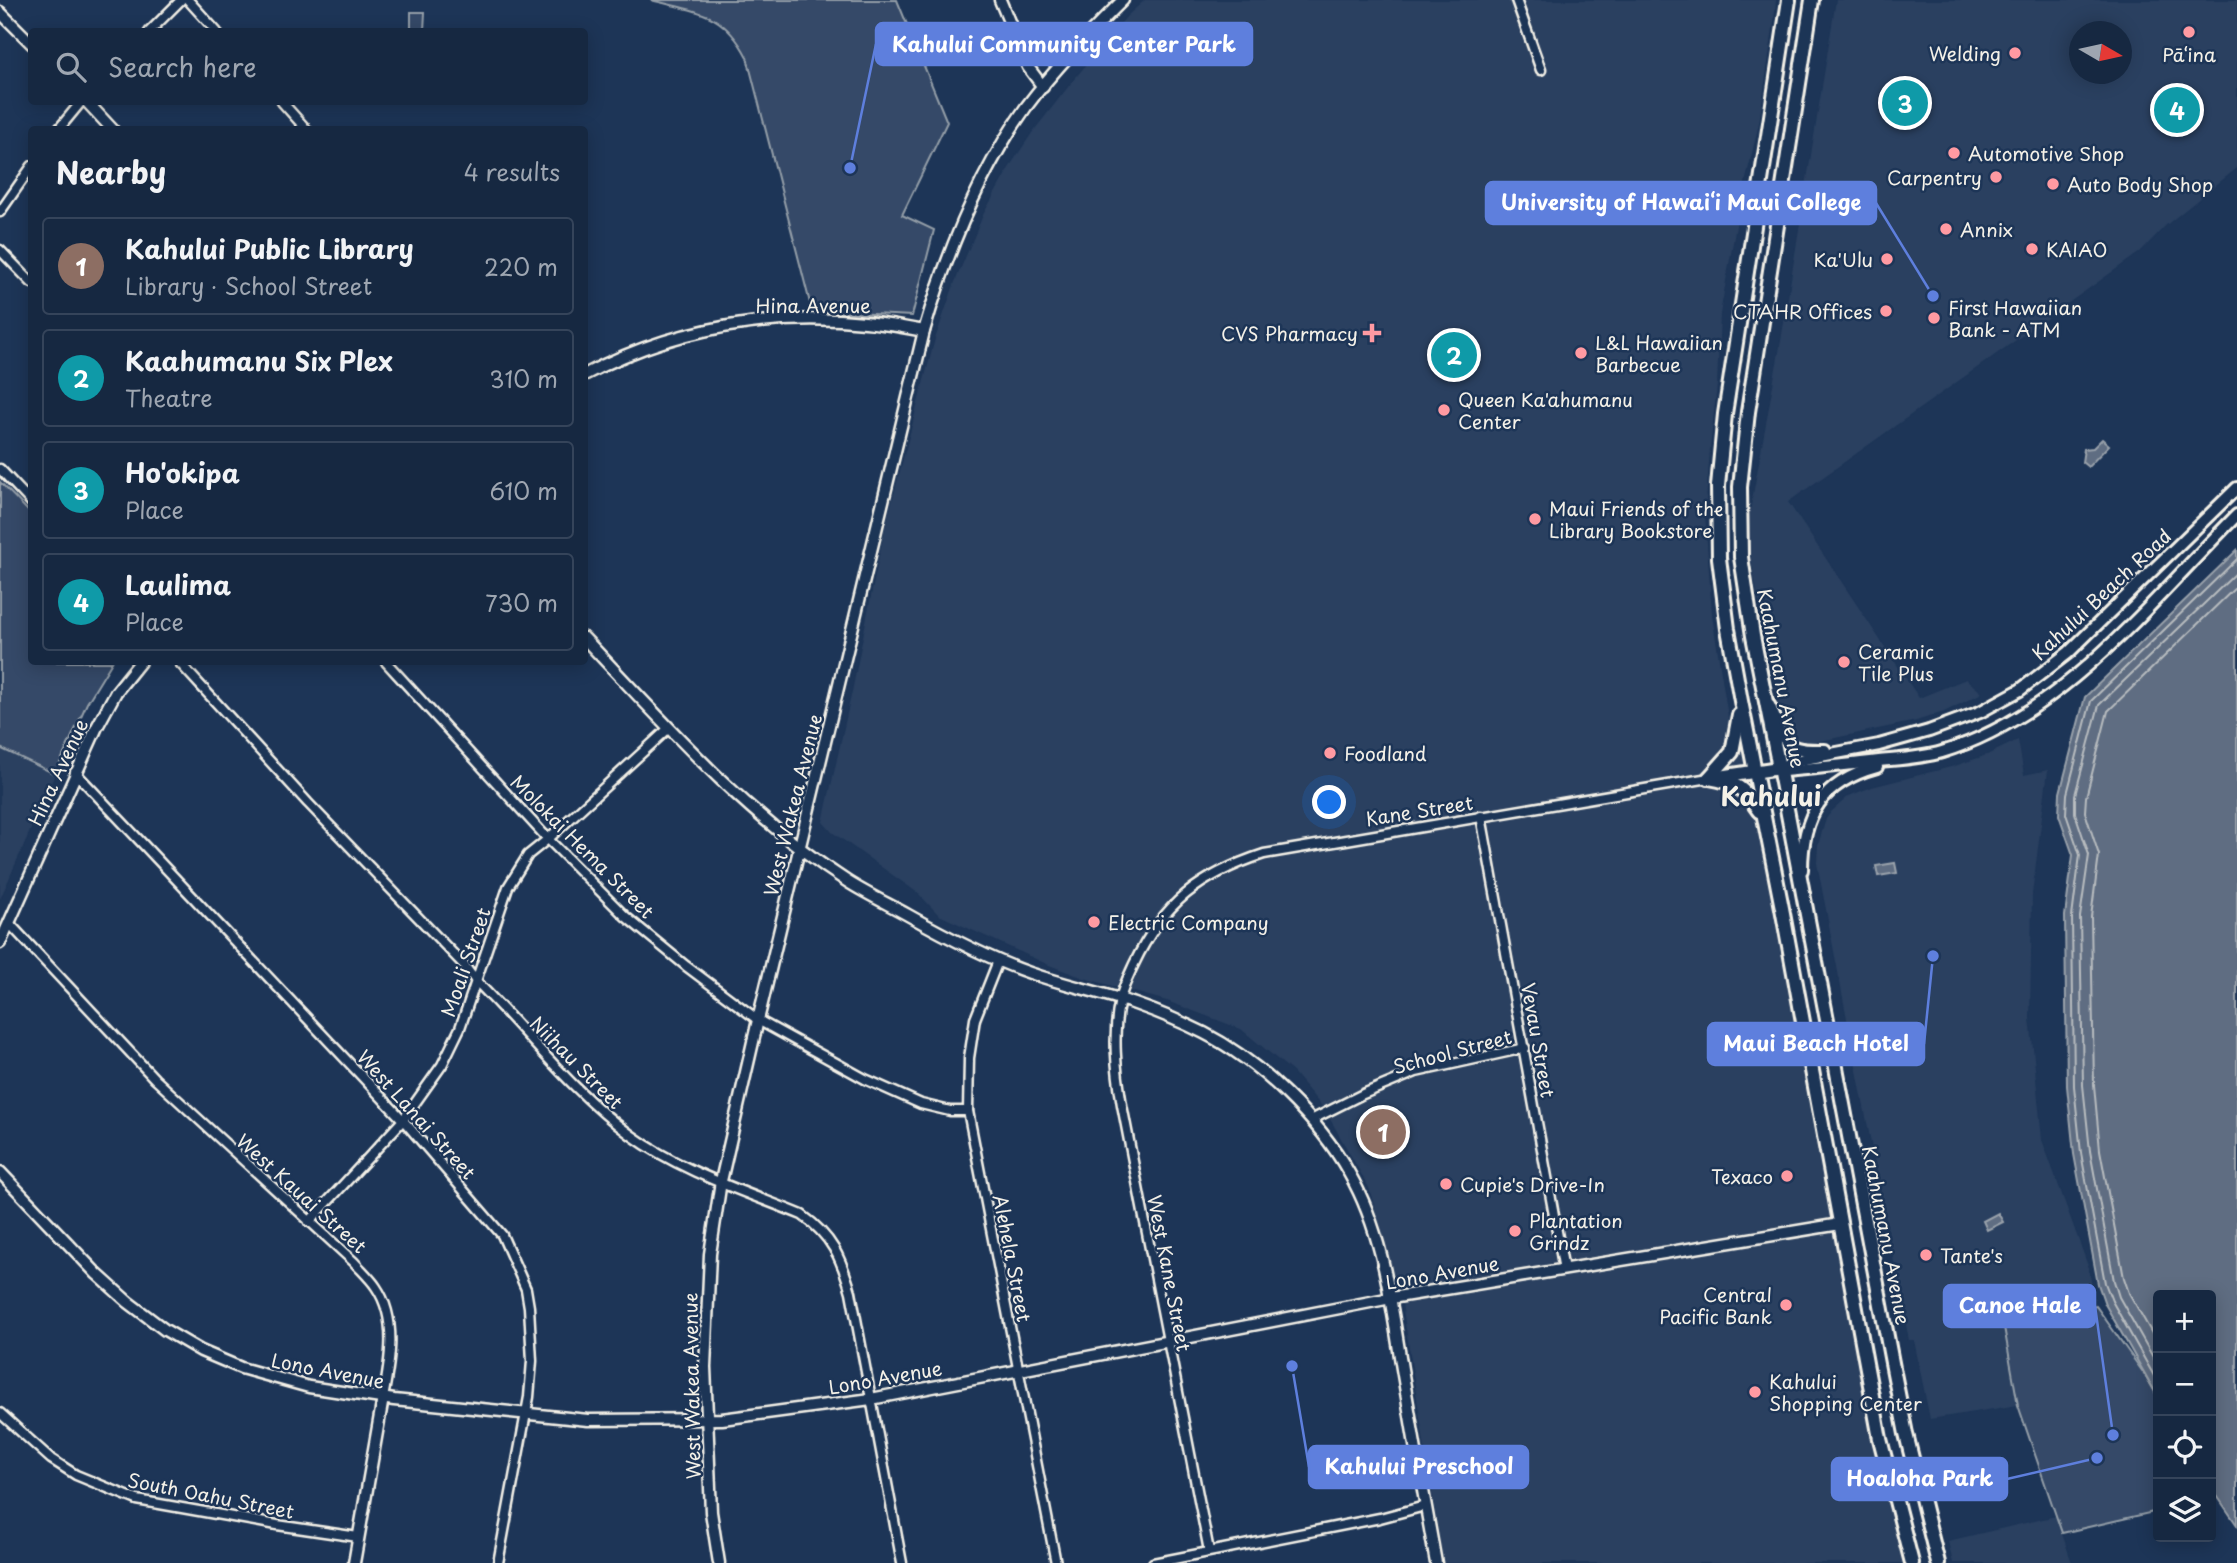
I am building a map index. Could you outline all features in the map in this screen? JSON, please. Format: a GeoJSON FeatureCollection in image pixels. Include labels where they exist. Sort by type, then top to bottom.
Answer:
{"type":"FeatureCollection","features":[{"type":"Feature","properties":{"kind":"main road"},"geometry":{"type":"LineString","coordinates":[[1789,0],[1725,414],[1718,486],[1719,558],[1728,629],[1754,772],[1881,1439],[1912,1563]]}},
{"type":"Feature","properties":{"kind":"main road","name":"Kaahumanu Avenue"},"geometry":{"type":"LineString","coordinates":[[1812,0],[1748,412],[1741,486],[1741,556],[1750,622],[1906,1434],[1938,1563]]}},
{"type":"Feature","properties":{"kind":"main road"},"geometry":{"type":"LineString","coordinates":[[1744,288],[1766,290]]}},
{"type":"Feature","properties":{"kind":"main road","name":"Kahului Beach Road"},"geometry":{"type":"LineString","coordinates":[[1779,768],[1794,761],[1929,731],[1980,712],[2020,690],[2068,653],[2237,488]]}},
{"type":"Feature","properties":{"kind":"main road","name":"Kahului Beach Road"},"geometry":{"type":"LineString","coordinates":[[1779,768],[1784,771],[1939,753],[1989,734],[2030,711],[2080,672],[2129,626],[2237,515]]}},
{"type":"Feature","properties":{"kind":"main road"},"geometry":{"type":"LineString","coordinates":[[1709,778],[1732,752],[1741,701]]}},
{"type":"Feature","properties":{"kind":"main road"},"geometry":{"type":"LineString","coordinates":[[1766,701],[1781,735],[1790,745],[1804,750],[1852,750]]}},
{"type":"Feature","properties":{"kind":"main road"},"geometry":{"type":"LineString","coordinates":[[1980,712],[1989,734]]}},
{"type":"Feature","properties":{"kind":"main road"},"geometry":{"type":"LineString","coordinates":[[1802,887],[1804,838],[1813,811],[1821,799],[1830,789],[1854,774],[1908,758]]}},
{"type":"Feature","properties":{"kind":"main road"},"geometry":{"type":"LineString","coordinates":[[1709,778],[1779,768]]}},
{"type":"Feature","properties":{"kind":"main road"},"geometry":{"type":"LineString","coordinates":[[1709,778],[1726,781],[1741,788],[1764,819]]}},
{"type":"Feature","properties":{"kind":"main road"},"geometry":{"type":"LineString","coordinates":[[1799,1003],[1823,999]]}},
{"type":"Feature","properties":{"kind":"main road"},"geometry":{"type":"LineString","coordinates":[[1840,1224],[1864,1219]]}},
{"type":"Feature","properties":{"kind":"main road"},"geometry":{"type":"LineString","coordinates":[[1881,1439],[1906,1434]]}},
{"type":"Feature","properties":{"kind":"street"},"geometry":{"type":"LineString","coordinates":[[153,28],[181,0]]}},
{"type":"Feature","properties":{"kind":"street"},"geometry":{"type":"LineString","coordinates":[[188,0],[213,28]]}},
{"type":"Feature","properties":{"kind":"street"},"geometry":{"type":"LineString","coordinates":[[1000,0],[1028,67],[1043,87]]}},
{"type":"Feature","properties":{"kind":"street","name":"West Wakea Avenue"},"geometry":{"type":"LineString","coordinates":[[719,1563],[711,1512],[705,1367],[710,1254],[721,1181],[924,331],[946,258],[998,153],[1027,107],[1083,38],[1123,0]]}},
{"type":"Feature","properties":{"kind":"street"},"geometry":{"type":"LineString","coordinates":[[1516,0],[1541,70]]}},
{"type":"Feature","properties":{"kind":"street"},"geometry":{"type":"LineString","coordinates":[[0,12],[28,40]]}},
{"type":"Feature","properties":{"kind":"street"},"geometry":{"type":"LineString","coordinates":[[61,126],[78,105]]}},
{"type":"Feature","properties":{"kind":"street"},"geometry":{"type":"LineString","coordinates":[[90,105],[109,126]]}},
{"type":"Feature","properties":{"kind":"street"},"geometry":{"type":"LineString","coordinates":[[285,105],[303,126]]}},
{"type":"Feature","properties":{"kind":"street"},"geometry":{"type":"LineString","coordinates":[[0,212],[28,172]]}},
{"type":"Feature","properties":{"kind":"street"},"geometry":{"type":"LineString","coordinates":[[0,250],[28,279]]}},
{"type":"Feature","properties":{"kind":"street","name":"Hina Avenue"},"geometry":{"type":"LineString","coordinates":[[588,373],[673,338],[752,322],[841,319],[892,324],[924,331]]}},
{"type":"Feature","properties":{"kind":"street"},"geometry":{"type":"LineString","coordinates":[[0,469],[28,499]]}},
{"type":"Feature","properties":{"kind":"street"},"geometry":{"type":"LineString","coordinates":[[588,642],[669,728],[740,797],[849,883],[998,961],[1031,974],[1120,999],[1207,1034],[1264,1074],[1311,1121],[1339,1155],[1359,1191],[1376,1238],[1391,1298],[1436,1563]]}},
{"type":"Feature","properties":{"kind":"street","name":"Hina Avenue"},"geometry":{"type":"LineString","coordinates":[[0,943],[97,727],[116,692],[138,665]]}},
{"type":"Feature","properties":{"kind":"street","name":"Niihau Street"},"geometry":{"type":"LineString","coordinates":[[182,665],[583,1095],[612,1120],[661,1154],[802,1215],[814,1223],[836,1248],[851,1292],[902,1563]]}},
{"type":"Feature","properties":{"kind":"street","name":"Molokai Hema Street"},"geometry":{"type":"LineString","coordinates":[[389,665],[548,839],[625,916],[686,966],[758,1020],[865,1079],[921,1104],[950,1111],[968,1111]]}},
{"type":"Feature","properties":{"kind":"street","name":"Moali Street"},"geometry":{"type":"LineString","coordinates":[[309,1222],[403,1120],[442,1065],[460,1028],[500,907],[514,875],[528,855],[669,728]]}},
{"type":"Feature","properties":{"kind":"street","name":"West Lanai Street"},"geometry":{"type":"LineString","coordinates":[[75,772],[403,1120],[502,1235],[526,1289],[532,1361],[501,1562]]}},
{"type":"Feature","properties":{"kind":"street","name":"Kane Street"},"geometry":{"type":"LineString","coordinates":[[1120,999],[1146,940],[1159,920],[1182,897],[1220,870],[1247,859],[1281,850],[1709,778]]}},
{"type":"Feature","properties":{"kind":"street","name":"Vevau Street"},"geometry":{"type":"LineString","coordinates":[[1482,816],[1564,1269]]}},
{"type":"Feature","properties":{"kind":"street","name":"West Kauai Street"},"geometry":{"type":"LineString","coordinates":[[9,923],[155,1080],[376,1287],[390,1324],[390,1353],[354,1563]]}},
{"type":"Feature","properties":{"kind":"street","name":"Alehela Street"},"geometry":{"type":"LineString","coordinates":[[998,961],[975,1019],[969,1059],[968,1111],[1056,1563]]}},
{"type":"Feature","properties":{"kind":"street","name":"West Kane Street"},"geometry":{"type":"LineString","coordinates":[[1120,999],[1115,1040],[1119,1088],[1209,1551]]}},
{"type":"Feature","properties":{"kind":"street","name":"School Street"},"geometry":{"type":"LineString","coordinates":[[1311,1121],[1363,1094],[1416,1072],[1525,1048]]}},
{"type":"Feature","properties":{"kind":"street","name":"Lono Avenue"},"geometry":{"type":"LineString","coordinates":[[0,1171],[97,1274],[128,1302],[165,1330],[221,1359],[280,1380],[383,1398],[588,1420],[707,1419],[763,1415],[871,1399],[1391,1298],[1840,1224]]}},
{"type":"Feature","properties":{"kind":"street","name":"South Oahu Street"},"geometry":{"type":"LineString","coordinates":[[0,1413],[51,1459],[76,1475],[137,1500],[358,1537]]}},
{"type":"Feature","properties":{"kind":"street"},"geometry":{"type":"LineString","coordinates":[[1153,1563],[1380,1518],[1425,1506]]}},
{"type":"Feature","properties":{"kind":"shaded area"},"geometry":{"type":"Polygon","coordinates":[[[651,0],[897,0],[947,122],[902,215],[934,230],[912,316],[812,311],[747,57],[738,42],[718,22],[695,11],[651,0]]]}},
{"type":"Feature","properties":{"kind":"shaded area"},"geometry":{"type":"Polygon","coordinates":[[[1145,0],[1776,0],[1759,123],[1739,209],[1720,314],[1717,385],[1705,515],[1712,615],[1731,736],[1754,772],[1834,1195],[1912,1563],[1443,1563],[1402,1303],[1369,1188],[1325,1110],[1293,1072],[1241,1029],[1167,1001],[1084,978],[1049,965],[939,915],[918,893],[832,832],[823,822],[884,531],[935,339],[955,282],[984,213],[1032,133],[1127,16],[1145,0]]]}},
{"type":"Feature","properties":{"kind":"shaded area"},"geometry":{"type":"Polygon","coordinates":[[[1836,0],[2237,0],[2237,168],[2165,226],[2140,252],[1788,502],[1919,698],[1966,679],[1982,693],[1944,712],[1916,721],[1811,743],[1802,743],[1791,738],[1783,728],[1756,588],[1750,553],[1749,517],[1781,341],[1836,0]]]}},
{"type":"Feature","properties":{"kind":"shaded area"},"geometry":{"type":"Polygon","coordinates":[[[411,12],[425,12],[424,28],[411,28],[411,12]]]}},
{"type":"Feature","properties":{"kind":"shaded area"},"geometry":{"type":"Polygon","coordinates":[[[0,482],[28,511],[28,665],[110,665],[87,703],[55,774],[0,748],[0,482]]]}},
{"type":"Feature","properties":{"kind":"shaded area"},"geometry":{"type":"Polygon","coordinates":[[[2018,740],[2024,775],[2048,770],[2032,894],[2030,1018],[2042,1140],[2088,1266],[2096,1306],[2004,1327],[2018,1405],[1930,1419],[1914,1340],[1909,1340],[1817,863],[1818,845],[1826,819],[1849,796],[1872,787],[1955,766],[2018,740]]]}},
{"type":"Feature","properties":{"kind":"shaded area"},"geometry":{"type":"Polygon","coordinates":[[[0,748],[55,774],[0,899],[0,748]]]}},
{"type":"Feature","properties":{"kind":"shaded area"},"geometry":{"type":"Polygon","coordinates":[[[2096,1306],[2153,1389],[2153,1512],[2062,1533],[2018,1405],[2004,1327],[2096,1306]]]}},
{"type":"Feature","properties":{"kind":"shaded area"},"geometry":{"type":"Polygon","coordinates":[[[2056,1516],[2072,1563],[1953,1563],[1948,1541],[2056,1516]]]}},
{"type":"Feature","properties":{"kind":"water"},"geometry":{"type":"Polygon","coordinates":[[[2102,439],[2109,445],[2088,467],[2082,462],[2084,449],[2093,448],[2102,439]]]}},
{"type":"Feature","properties":{"kind":"water"},"geometry":{"type":"Polygon","coordinates":[[[2237,550],[2237,1525],[2216,1494],[2216,1290],[2153,1290],[2153,1388],[2105,1304],[2098,1284],[2074,1154],[2067,1086],[2065,916],[2073,855],[2059,815],[2060,793],[2085,697],[2237,550]]]}},
{"type":"Feature","properties":{"kind":"water"},"geometry":{"type":"Polygon","coordinates":[[[1895,863],[1897,873],[1878,876],[1876,866],[1895,863]]]}},
{"type":"Feature","properties":{"kind":"water"},"geometry":{"type":"Polygon","coordinates":[[[1998,1213],[2003,1222],[1987,1230],[1983,1221],[1998,1213]]]}},
{"type":"Feature","properties":{"kind":"place","name":"Pā‘ina"},"geometry":{"type":"Point","coordinates":[2189,32]}},
{"type":"Feature","properties":{"kind":"place","name":"Welding"},"geometry":{"type":"Point","coordinates":[2015,53]}},
{"type":"Feature","properties":{"kind":"place","name":"Ho'okipa"},"geometry":{"type":"Point","coordinates":[1905,103]}},
{"type":"Feature","properties":{"kind":"place","name":"Laulima"},"geometry":{"type":"Point","coordinates":[2177,110]}},
{"type":"Feature","properties":{"kind":"place","name":"Automotive Shop"},"geometry":{"type":"Point","coordinates":[1954,153]}},
{"type":"Feature","properties":{"kind":"place","name":"Kahului Community Center Park"},"geometry":{"type":"Point","coordinates":[850,168]}},
{"type":"Feature","properties":{"kind":"place","name":"Carpentry"},"geometry":{"type":"Point","coordinates":[1996,177]}},
{"type":"Feature","properties":{"kind":"place","name":"Auto Body Shop"},"geometry":{"type":"Point","coordinates":[2053,184]}},
{"type":"Feature","properties":{"kind":"place","name":"Annix"},"geometry":{"type":"Point","coordinates":[1946,229]}},
{"type":"Feature","properties":{"kind":"place","name":"KAIAO"},"geometry":{"type":"Point","coordinates":[2032,249]}},
{"type":"Feature","properties":{"kind":"place","name":"Ka'Ulu"},"geometry":{"type":"Point","coordinates":[1887,259]}},
{"type":"Feature","properties":{"kind":"place","name":"University of Hawai‘i Maui College"},"geometry":{"type":"Point","coordinates":[1933,296]}},
{"type":"Feature","properties":{"kind":"place","name":"CTAHR Offices"},"geometry":{"type":"Point","coordinates":[1886,311]}},
{"type":"Feature","properties":{"kind":"place","name":"First Hawaiian Bank - ATM"},"geometry":{"type":"Point","coordinates":[1934,318]}},
{"type":"Feature","properties":{"kind":"place","name":"CVS Pharmacy"},"geometry":{"type":"Point","coordinates":[1372,333]}},
{"type":"Feature","properties":{"kind":"place","name":"L&L Hawaiian Barbecue"},"geometry":{"type":"Point","coordinates":[1581,353]}},
{"type":"Feature","properties":{"kind":"place","name":"Kaahumanu Six Plex"},"geometry":{"type":"Point","coordinates":[1454,355]}},
{"type":"Feature","properties":{"kind":"place","name":"Queen Ka'ahumanu Center"},"geometry":{"type":"Point","coordinates":[1444,410]}},
{"type":"Feature","properties":{"kind":"place","name":"Maui Friends of the Library Bookstore"},"geometry":{"type":"Point","coordinates":[1535,519]}},
{"type":"Feature","properties":{"kind":"place","name":"Ceramic Tile Plus"},"geometry":{"type":"Point","coordinates":[1844,662]}},
{"type":"Feature","properties":{"kind":"place","name":"Foodland"},"geometry":{"type":"Point","coordinates":[1330,753]}},
{"type":"Feature","properties":{"kind":"place","name":"Electric Company"},"geometry":{"type":"Point","coordinates":[1094,922]}},
{"type":"Feature","properties":{"kind":"place","name":"Maui Beach Hotel"},"geometry":{"type":"Point","coordinates":[1933,956]}},
{"type":"Feature","properties":{"kind":"place","name":"Kahului Public Library"},"geometry":{"type":"Point","coordinates":[1383,1132]}},
{"type":"Feature","properties":{"kind":"place","name":"Texaco"},"geometry":{"type":"Point","coordinates":[1787,1176]}},
{"type":"Feature","properties":{"kind":"place","name":"Cupie's Drive-In"},"geometry":{"type":"Point","coordinates":[1446,1184]}},
{"type":"Feature","properties":{"kind":"place","name":"Plantation Grindz"},"geometry":{"type":"Point","coordinates":[1515,1231]}},
{"type":"Feature","properties":{"kind":"place","name":"Tante's"},"geometry":{"type":"Point","coordinates":[1926,1255]}},
{"type":"Feature","properties":{"kind":"place","name":"Central Pacific Bank"},"geometry":{"type":"Point","coordinates":[1786,1305]}},
{"type":"Feature","properties":{"kind":"place","name":"Kahului Preschool"},"geometry":{"type":"Point","coordinates":[1292,1366]}},
{"type":"Feature","properties":{"kind":"place","name":"Kahului Shopping Center"},"geometry":{"type":"Point","coordinates":[1755,1392]}},
{"type":"Feature","properties":{"kind":"place","name":"Canoe Hale"},"geometry":{"type":"Point","coordinates":[2113,1435]}},
{"type":"Feature","properties":{"kind":"place","name":"Hoaloha Park"},"geometry":{"type":"Point","coordinates":[2097,1458]}},
{"type":"Feature","properties":{"kind":"district","name":"Kahului"},"geometry":{"type":"Point","coordinates":[1771,795]}}]}
